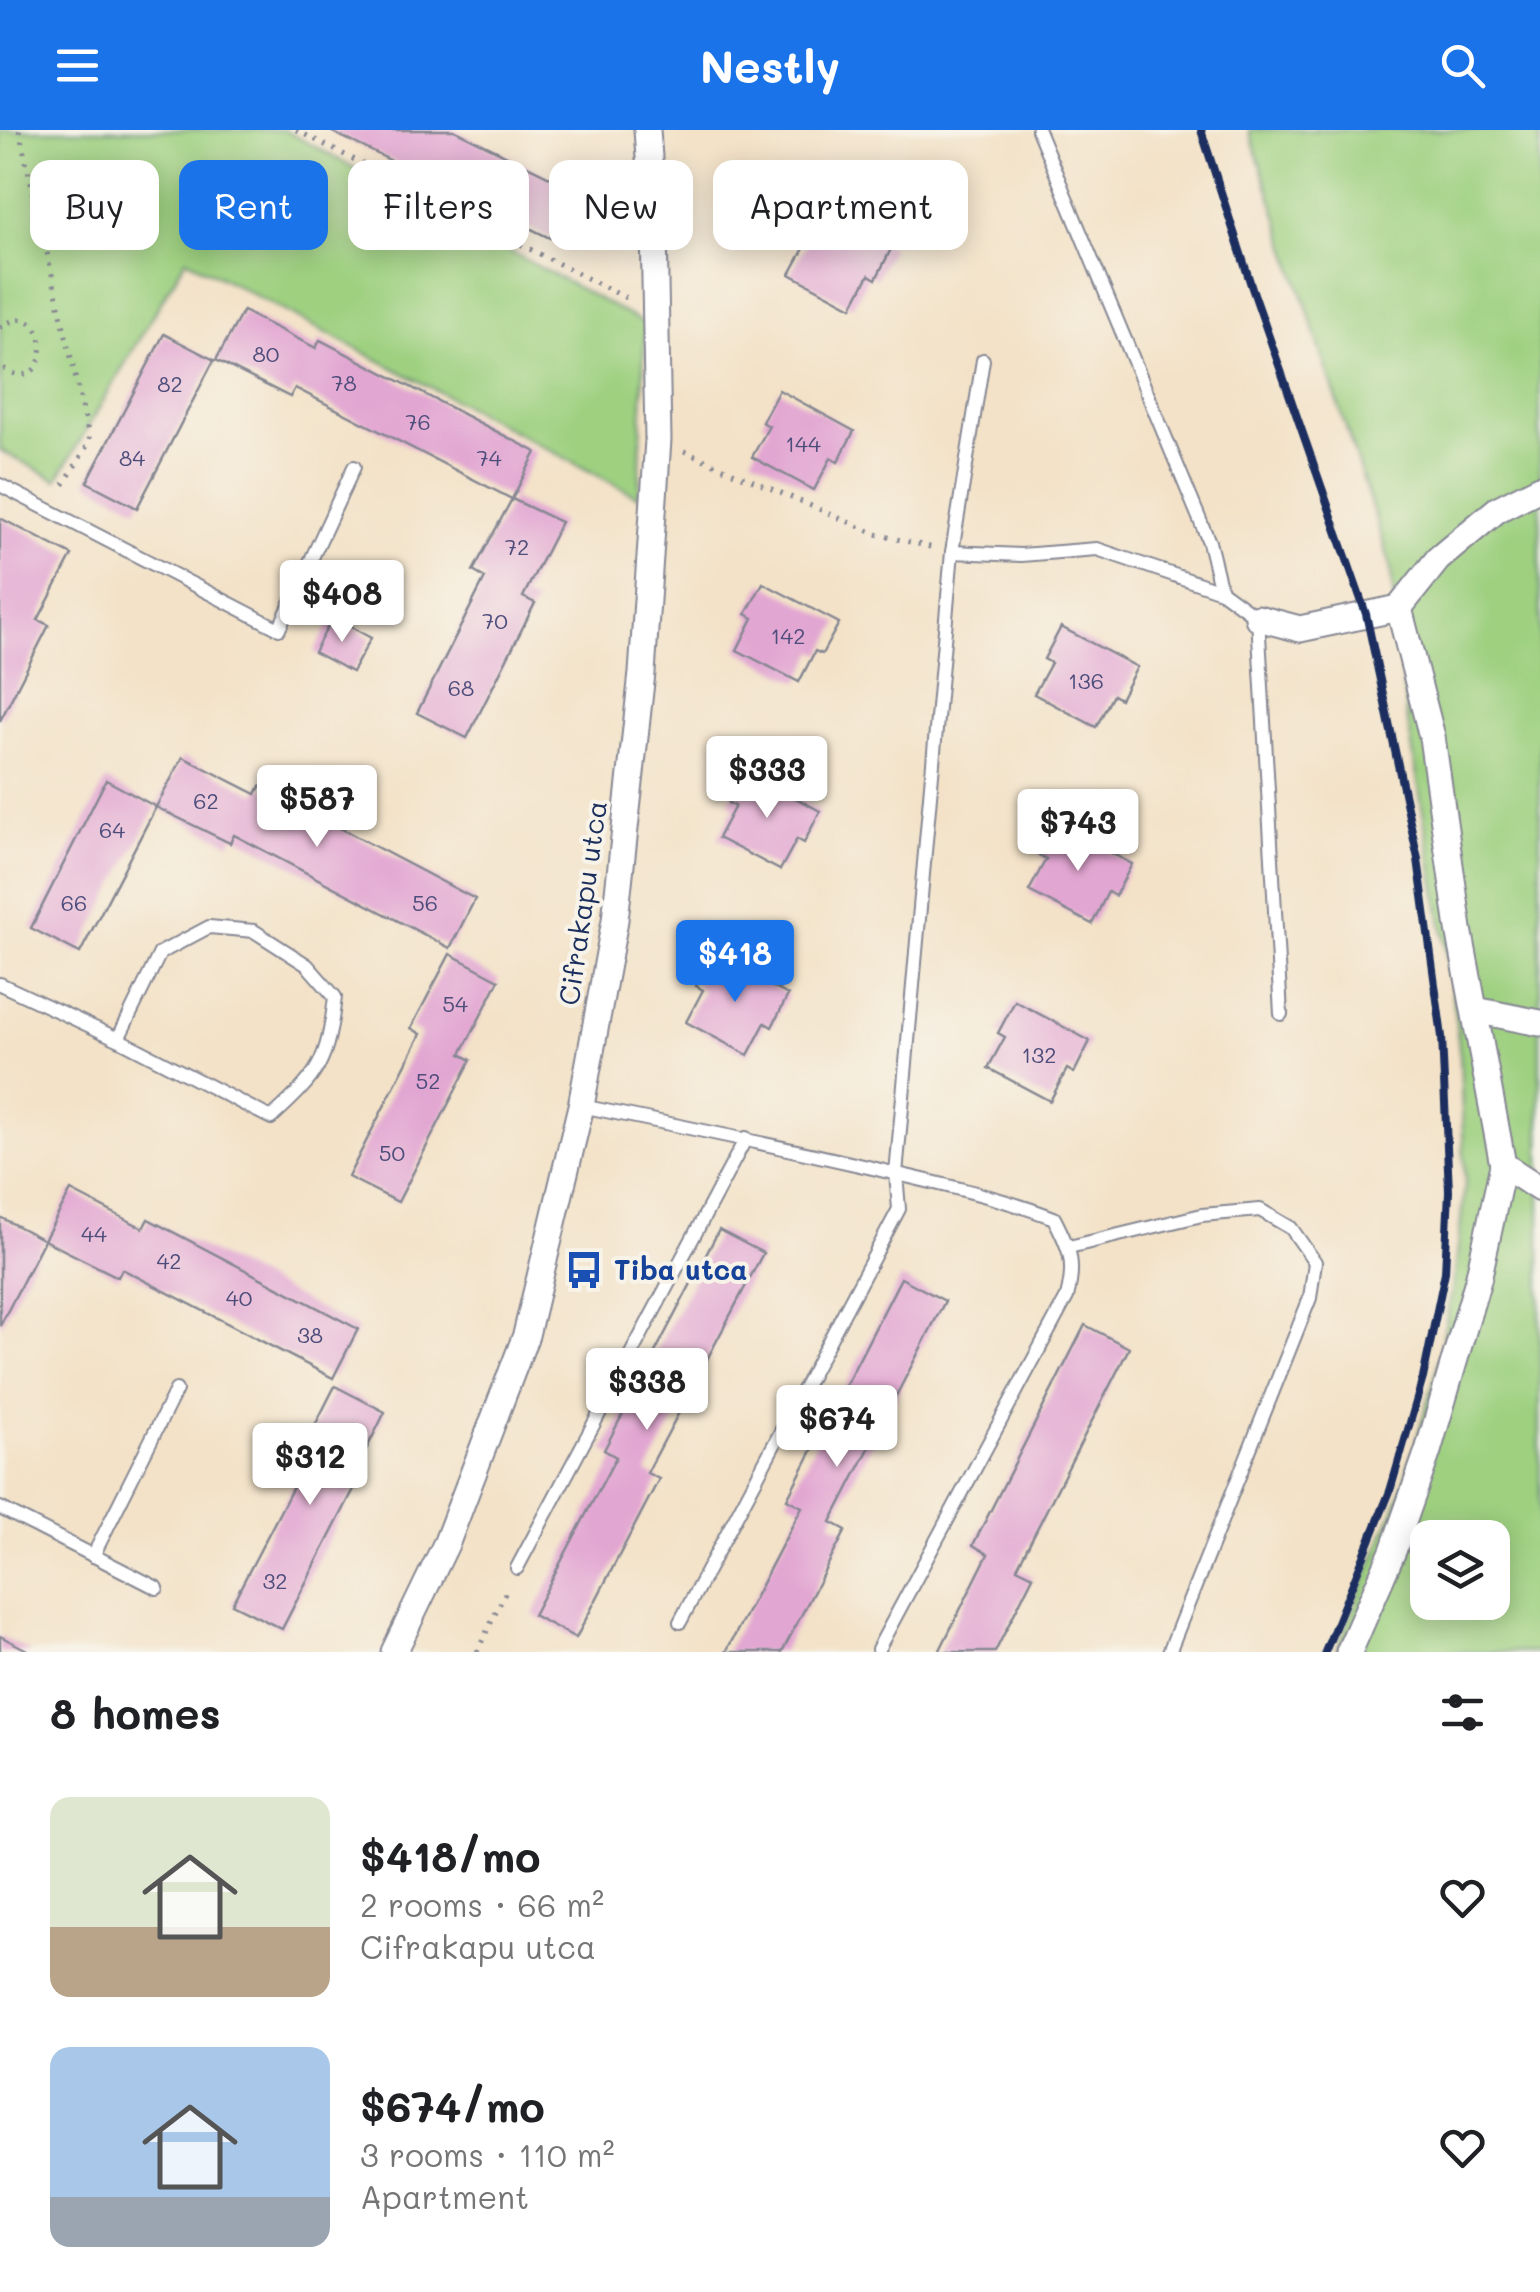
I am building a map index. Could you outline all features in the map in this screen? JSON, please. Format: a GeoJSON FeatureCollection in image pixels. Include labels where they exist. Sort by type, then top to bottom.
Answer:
{"type":"FeatureCollection","features":[{"type":"Feature","properties":{"kind":"street","name":"Cifrakapu utca"},"geometry":{"type":"LineString","coordinates":[[394,1652],[448,1542],[526,1335],[581,1106],[616,920],[642,673],[658,440],[657,314],[647,130]]}},
{"type":"Feature","properties":{"kind":"street"},"geometry":{"type":"LineString","coordinates":[[1258,618],[1300,629],[1399,608],[1438,559],[1498,509],[1540,488]]}},
{"type":"Feature","properties":{"kind":"street"},"geometry":{"type":"LineString","coordinates":[[1350,1652],[1393,1551],[1428,1451],[1478,1280],[1503,1165],[1459,929],[1432,737],[1399,608]]}},
{"type":"Feature","properties":{"kind":"street"},"geometry":{"type":"LineString","coordinates":[[1475,1010],[1540,1024]]}},
{"type":"Feature","properties":{"kind":"street"},"geometry":{"type":"LineString","coordinates":[[1503,1165],[1540,1189]]}},
{"type":"Feature","properties":{"kind":"lane"},"geometry":{"type":"LineString","coordinates":[[1038,130],[1209,542],[1221,592]]}},
{"type":"Feature","properties":{"kind":"lane"},"geometry":{"type":"LineString","coordinates":[[680,1622],[899,1209],[896,1174],[952,552],[982,360]]}},
{"type":"Feature","properties":{"kind":"lane"},"geometry":{"type":"LineString","coordinates":[[0,486],[280,629],[354,467]]}},
{"type":"Feature","properties":{"kind":"lane"},"geometry":{"type":"LineString","coordinates":[[952,552],[1022,555],[1097,549],[1221,592],[1258,618],[1281,1014]]}},
{"type":"Feature","properties":{"kind":"lane"},"geometry":{"type":"LineString","coordinates":[[0,984],[118,1038],[272,1118],[306,1086],[329,1049],[335,997],[306,966],[254,932],[210,927],[160,954],[118,1038]]}},
{"type":"Feature","properties":{"kind":"lane"},"geometry":{"type":"LineString","coordinates":[[581,1106],[746,1138],[1019,1205],[1054,1218],[1069,1247],[1073,1274],[1067,1297],[878,1649]]}},
{"type":"Feature","properties":{"kind":"lane"},"geometry":{"type":"LineString","coordinates":[[517,1568],[746,1138]]}},
{"type":"Feature","properties":{"kind":"lane"},"geometry":{"type":"LineString","coordinates":[[1069,1247],[1202,1215],[1260,1210],[1291,1228],[1315,1262],[1310,1298],[1169,1652]]}},
{"type":"Feature","properties":{"kind":"lane"},"geometry":{"type":"LineString","coordinates":[[94,1556],[176,1390]]}},
{"type":"Feature","properties":{"kind":"lane"},"geometry":{"type":"LineString","coordinates":[[0,1508],[157,1588]]}},
{"type":"Feature","properties":{"kind":"path"},"geometry":{"type":"LineString","coordinates":[[20,130],[90,441],[49,511]]}},
{"type":"Feature","properties":{"kind":"path"},"geometry":{"type":"LineString","coordinates":[[296,130],[657,314]]}},
{"type":"Feature","properties":{"kind":"path"},"geometry":{"type":"LineString","coordinates":[[0,328],[18,320],[31,324],[41,334],[44,348],[40,361],[30,371],[1,371]]}},
{"type":"Feature","properties":{"kind":"path"},"geometry":{"type":"LineString","coordinates":[[658,440],[876,534],[952,552]]}},
{"type":"Feature","properties":{"kind":"path"},"geometry":{"type":"LineString","coordinates":[[477,1652],[517,1568]]}},
{"type":"Feature","properties":{"kind":"green space"},"geometry":{"type":"Polygon","coordinates":[[[0,130],[284,130],[348,164],[348,250],[507,250],[645,324],[639,497],[186,259],[57,480],[0,450],[0,130]]]}},
{"type":"Feature","properties":{"kind":"green space"},"geometry":{"type":"Polygon","coordinates":[[[1249,130],[1540,130],[1540,1652],[1336,1652],[1400,1495],[1436,1375],[1455,1274],[1465,1184],[1460,1056],[1406,711],[1390,563],[1249,130]]]}},
{"type":"Feature","properties":{"kind":"building"},"geometry":{"type":"Polygon","coordinates":[[[328,130],[454,130],[515,160],[390,160],[328,130]]]}},
{"type":"Feature","properties":{"kind":"building"},"geometry":{"type":"Polygon","coordinates":[[[529,167],[549,177],[549,238],[529,228],[529,167]]]}},
{"type":"Feature","properties":{"kind":"building"},"geometry":{"type":"Polygon","coordinates":[[[803,250],[890,250],[876,279],[869,275],[852,307],[790,274],[803,250]]]}},
{"type":"Feature","properties":{"kind":"building"},"geometry":{"type":"Polygon","coordinates":[[[243,311],[316,348],[320,340],[536,452],[512,499],[295,388],[290,397],[216,360],[243,311]]]}},
{"type":"Feature","properties":{"kind":"building"},"geometry":{"type":"Polygon","coordinates":[[[164,334],[214,360],[137,508],[87,482],[164,334]]]}},
{"type":"Feature","properties":{"kind":"building"},"geometry":{"type":"Polygon","coordinates":[[[779,390],[854,431],[838,462],[831,458],[814,490],[752,457],[769,426],[762,422],[779,390]]]}},
{"type":"Feature","properties":{"kind":"building"},"geometry":{"type":"Polygon","coordinates":[[[512,499],[561,522],[523,597],[535,603],[467,738],[417,713],[485,578],[473,571],[512,499]]]}},
{"type":"Feature","properties":{"kind":"building"},"geometry":{"type":"Polygon","coordinates":[[[0,518],[72,555],[38,620],[49,625],[0,721],[0,518]]]}},
{"type":"Feature","properties":{"kind":"building"},"geometry":{"type":"Polygon","coordinates":[[[763,583],[839,623],[822,654],[815,651],[799,682],[737,650],[753,618],[746,614],[763,583]]]}},
{"type":"Feature","properties":{"kind":"building"},"geometry":{"type":"Polygon","coordinates":[[[333,617],[371,638],[352,672],[314,652],[333,617]]]}},
{"type":"Feature","properties":{"kind":"building"},"geometry":{"type":"Polygon","coordinates":[[[1061,627],[1137,667],[1120,699],[1113,695],[1096,727],[1034,694],[1051,663],[1044,659],[1061,627]]]}},
{"type":"Feature","properties":{"kind":"building"},"geometry":{"type":"Polygon","coordinates":[[[183,757],[256,794],[260,786],[475,899],[450,948],[234,835],[230,843],[156,807],[183,757]]]}},
{"type":"Feature","properties":{"kind":"building"},"geometry":{"type":"Polygon","coordinates":[[[744,771],[820,811],[804,843],[797,839],[780,870],[718,838],[735,806],[728,803],[744,771]]]}},
{"type":"Feature","properties":{"kind":"building"},"geometry":{"type":"Polygon","coordinates":[[[106,780],[156,807],[80,953],[31,928],[106,780]]]}},
{"type":"Feature","properties":{"kind":"building"},"geometry":{"type":"Polygon","coordinates":[[[1056,824],[1132,864],[1115,896],[1108,892],[1092,924],[1029,891],[1046,859],[1039,855],[1056,824]]]}},
{"type":"Feature","properties":{"kind":"building"},"geometry":{"type":"Polygon","coordinates":[[[450,954],[499,980],[461,1054],[471,1060],[398,1202],[348,1177],[421,1034],[411,1028],[450,954]]]}},
{"type":"Feature","properties":{"kind":"building"},"geometry":{"type":"Polygon","coordinates":[[[712,955],[788,995],[772,1027],[765,1023],[748,1055],[686,1022],[703,990],[696,986],[712,955]]]}},
{"type":"Feature","properties":{"kind":"building"},"geometry":{"type":"Polygon","coordinates":[[[1015,1001],[1090,1041],[1074,1073],[1067,1069],[1050,1101],[988,1068],[1005,1037],[998,1033],[1015,1001]]]}},
{"type":"Feature","properties":{"kind":"building"},"geometry":{"type":"Polygon","coordinates":[[[71,1191],[143,1228],[148,1219],[358,1329],[333,1378],[122,1269],[118,1277],[44,1240],[71,1191]]]}},
{"type":"Feature","properties":{"kind":"building"},"geometry":{"type":"Polygon","coordinates":[[[0,1217],[44,1240],[0,1326],[0,1217]]]}},
{"type":"Feature","properties":{"kind":"building"},"geometry":{"type":"Polygon","coordinates":[[[719,1230],[763,1253],[647,1473],[659,1479],[576,1638],[533,1615],[616,1457],[604,1450],[719,1230]]]}},
{"type":"Feature","properties":{"kind":"building"},"geometry":{"type":"Polygon","coordinates":[[[901,1278],[945,1301],[831,1522],[846,1530],[782,1652],[726,1652],[802,1507],[787,1499],[901,1278]]]}},
{"type":"Feature","properties":{"kind":"building"},"geometry":{"type":"Polygon","coordinates":[[[1085,1325],[1129,1348],[1017,1568],[1033,1576],[995,1652],[939,1652],[988,1554],[973,1545],[1085,1325]]]}},
{"type":"Feature","properties":{"kind":"building"},"geometry":{"type":"Polygon","coordinates":[[[335,1386],[385,1412],[350,1482],[356,1485],[282,1629],[232,1604],[307,1460],[299,1457],[335,1386]]]}},
{"type":"Feature","properties":{"kind":"building"},"geometry":{"type":"Polygon","coordinates":[[[0,1636],[31,1652],[0,1652],[0,1636]]]}},
{"type":"Feature","properties":{"kind":"railway"},"geometry":{"type":"LineString","coordinates":[[1201,130],[1366,614],[1418,859],[1442,1037],[1449,1191],[1445,1272],[1423,1378],[1390,1491],[1325,1652]]}},
{"type":"Feature","properties":{"kind":"place","name":"Tiba utca"},"geometry":{"type":"Point","coordinates":[584,1270]}}]}
